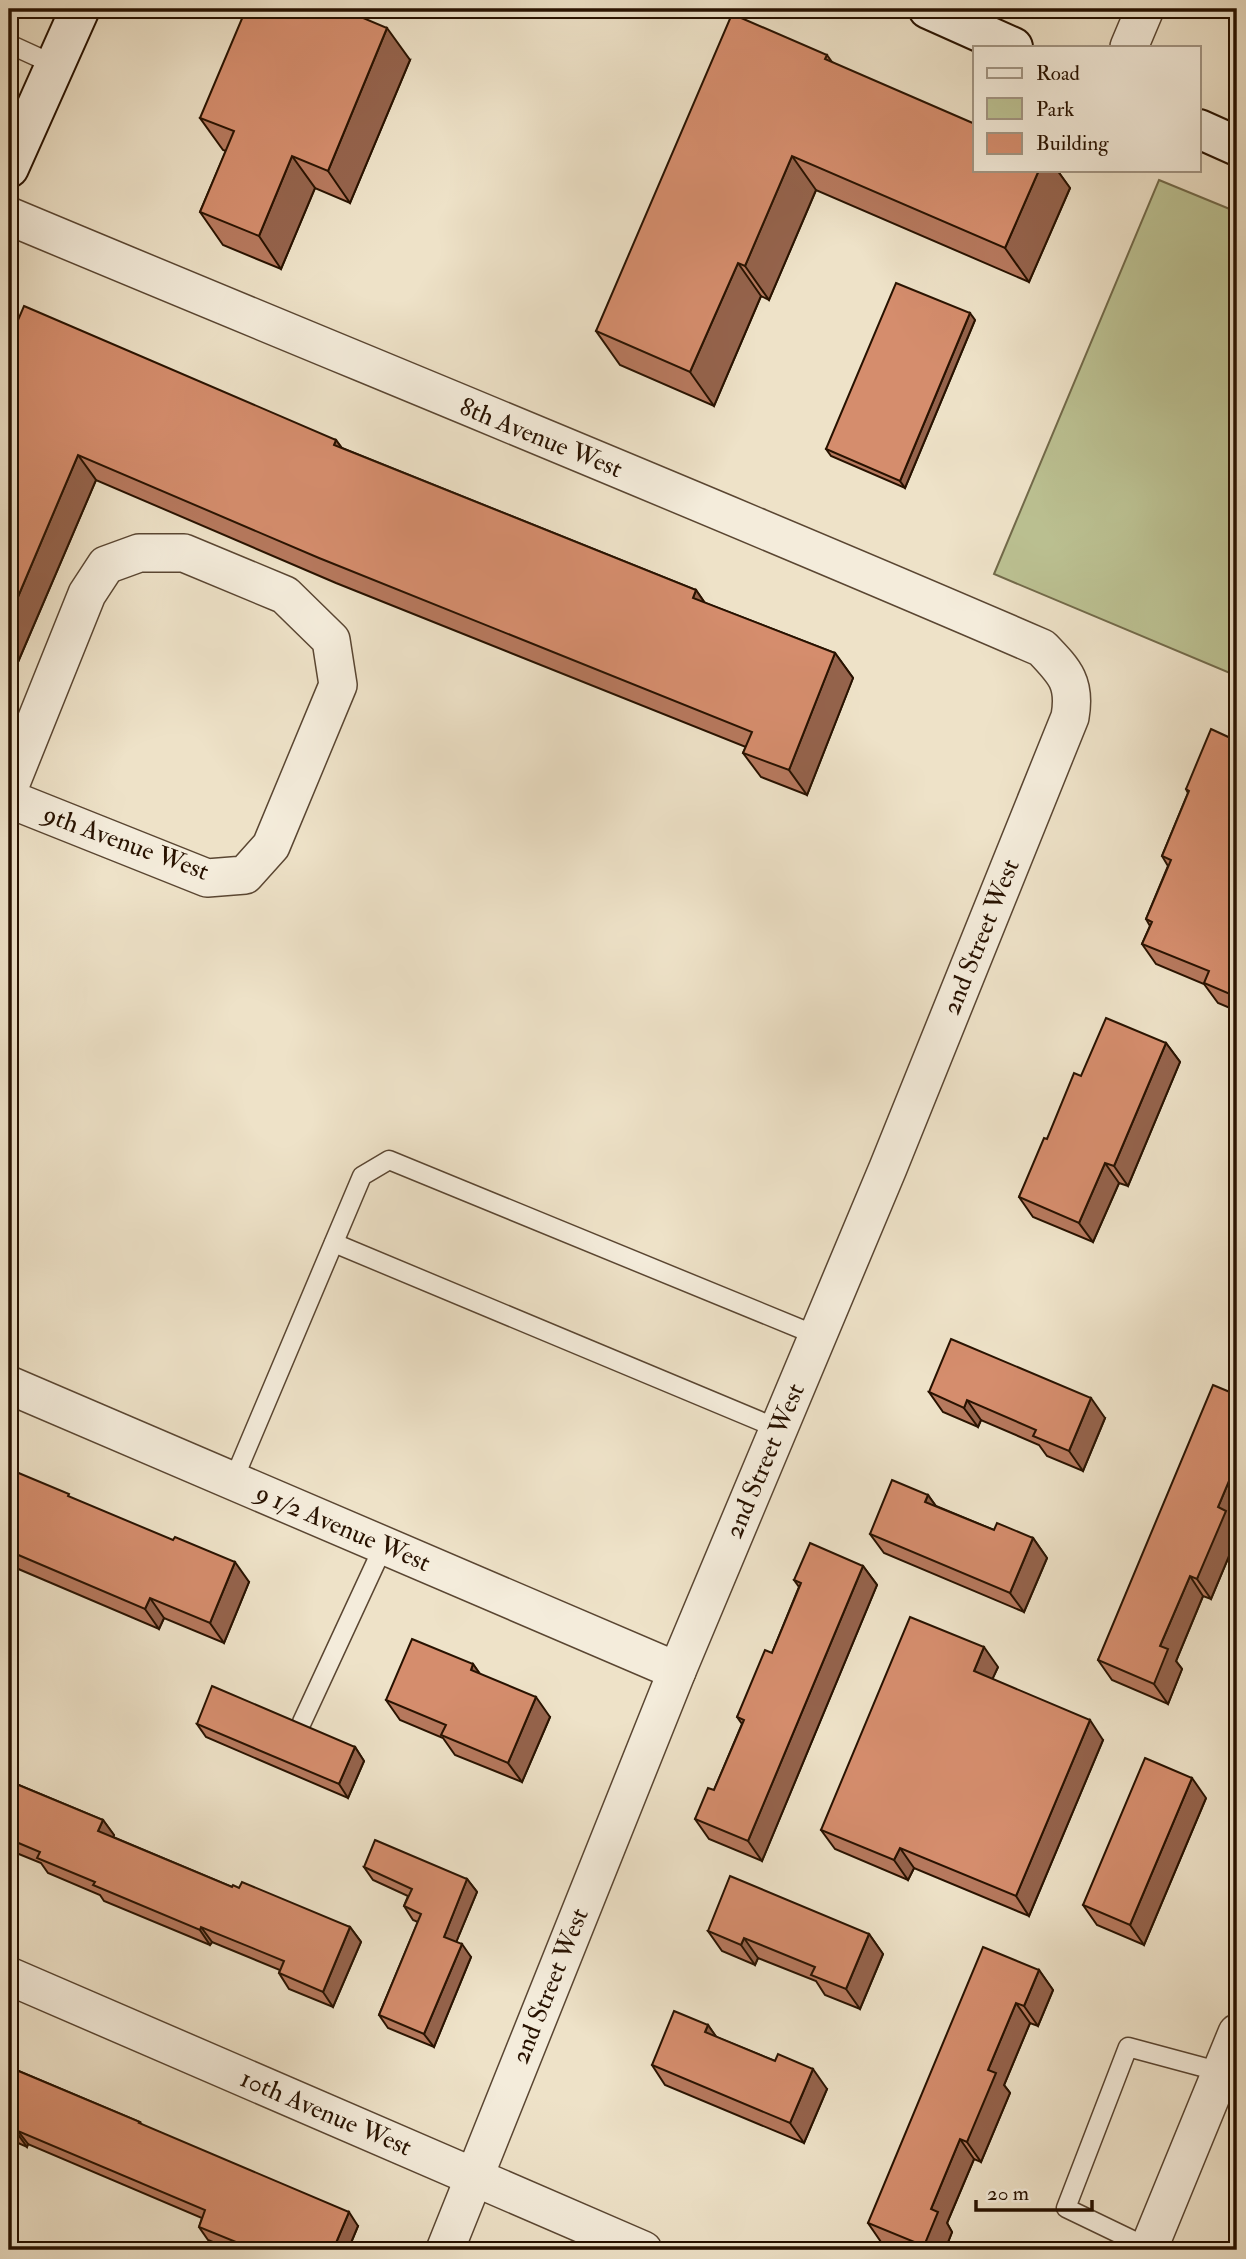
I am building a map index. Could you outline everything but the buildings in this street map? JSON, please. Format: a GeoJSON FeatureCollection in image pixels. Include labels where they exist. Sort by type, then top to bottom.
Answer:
{"type":"FeatureCollection","features":[{"type":"Feature","properties":{"kind":"main road"},"geometry":{"type":"LineString","coordinates":[[9,168],[80,9]]}},
{"type":"Feature","properties":{"kind":"main road"},"geometry":{"type":"LineString","coordinates":[[928,9],[1011,46]]}},
{"type":"Feature","properties":{"kind":"main road"},"geometry":{"type":"LineString","coordinates":[[1200,129],[1237,146]]}},
{"type":"Feature","properties":{"kind":"street"},"geometry":{"type":"LineString","coordinates":[[1129,46],[1145,9]]}},
{"type":"Feature","properties":{"kind":"street","name":"8th Avenue West"},"geometry":{"type":"LineString","coordinates":[[9,216],[870,574],[1042,649],[1065,672]]}},
{"type":"Feature","properties":{"kind":"street","name":"9th Avenue West"},"geometry":{"type":"LineString","coordinates":[[9,788],[86,594],[106,565],[139,553],[184,553],[285,595],[331,640],[338,685],[271,846],[245,875],[207,878],[9,799]]}},
{"type":"Feature","properties":{"kind":"street","name":"2nd Street West"},"geometry":{"type":"LineString","coordinates":[[445,2250],[677,1671],[818,1335],[1070,717],[1073,700],[1065,672]]}},
{"type":"Feature","properties":{"kind":"street","name":"9 1/2 Avenue West"},"geometry":{"type":"LineString","coordinates":[[9,1385],[677,1671]]}},
{"type":"Feature","properties":{"kind":"street","name":"10th Avenue West"},"geometry":{"type":"LineString","coordinates":[[9,1976],[643,2250]]}},
{"type":"Feature","properties":{"kind":"street"},"geometry":{"type":"LineString","coordinates":[[1149,2249],[1237,2033]]}},
{"type":"Feature","properties":{"kind":"lane"},"geometry":{"type":"LineString","coordinates":[[9,44],[55,65]]}},
{"type":"Feature","properties":{"kind":"lane"},"geometry":{"type":"LineString","coordinates":[[233,1481],[362,1176],[389,1160],[818,1335]]}},
{"type":"Feature","properties":{"kind":"lane"},"geometry":{"type":"LineString","coordinates":[[334,1242],[779,1429]]}},
{"type":"Feature","properties":{"kind":"lane"},"geometry":{"type":"LineString","coordinates":[[302,1722],[384,1545]]}},
{"type":"Feature","properties":{"kind":"lane"},"geometry":{"type":"LineString","coordinates":[[1149,2249],[1066,2208],[1128,2047],[1221,2072]]}},
{"type":"Feature","properties":{"kind":"green space"},"geometry":{"type":"Polygon","coordinates":[[[1159,180],[1237,212],[1237,676],[994,574],[1159,180]]]}}]}
